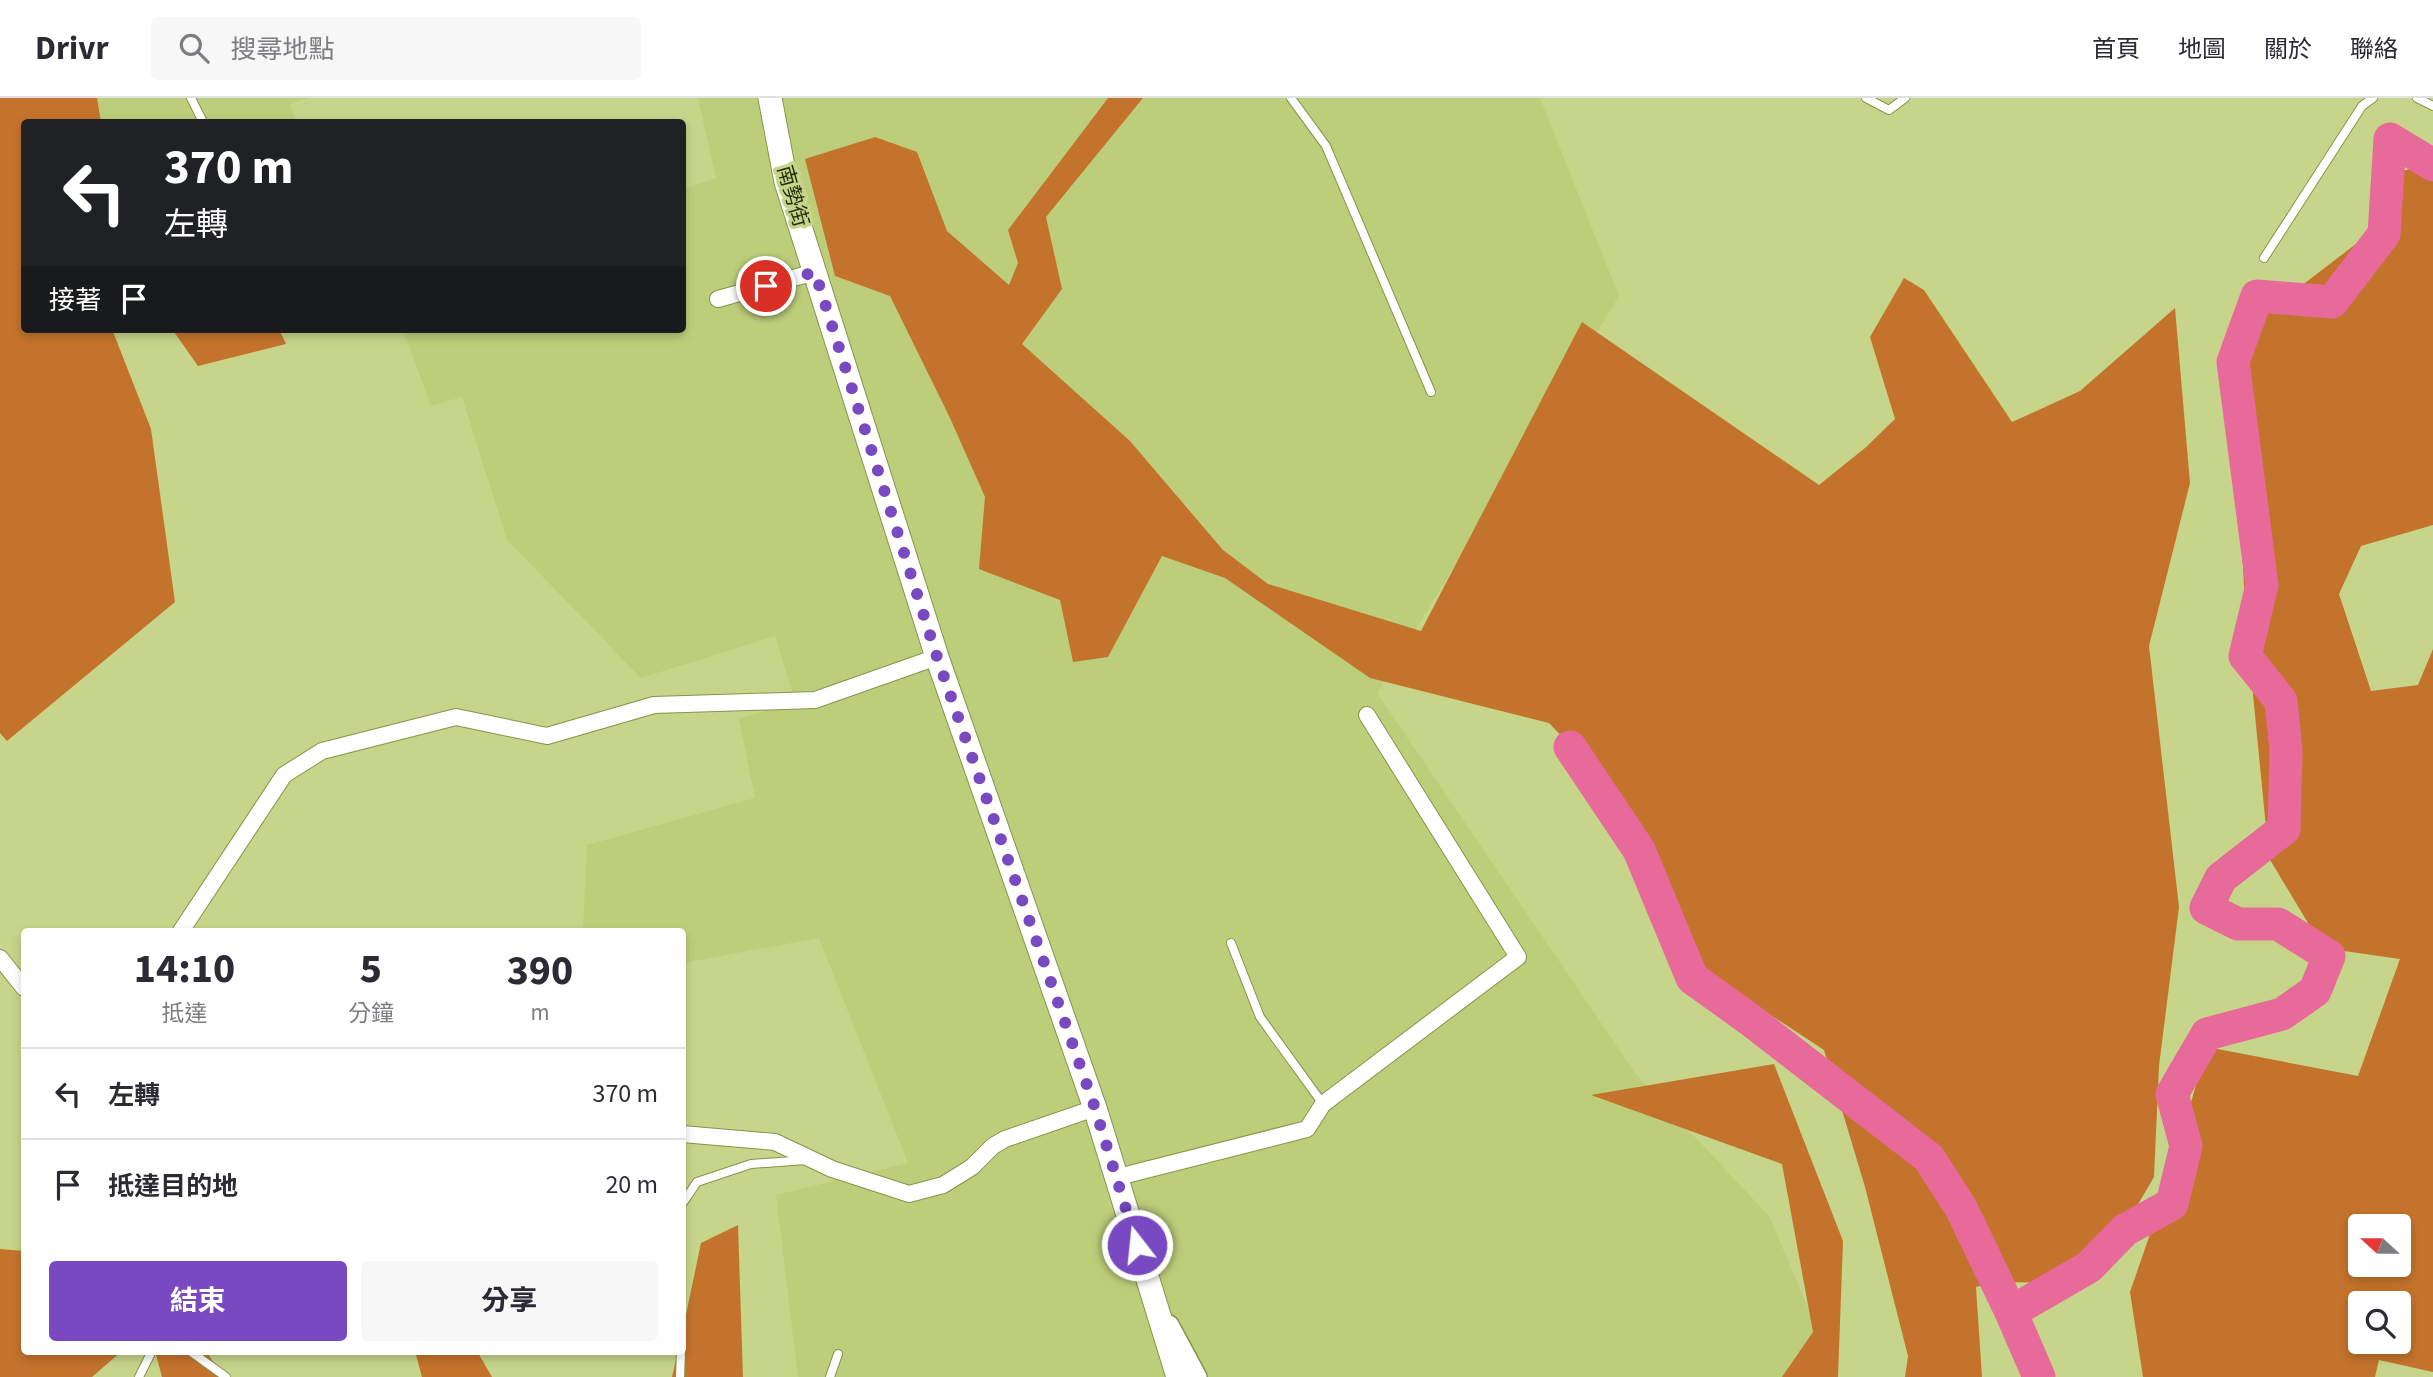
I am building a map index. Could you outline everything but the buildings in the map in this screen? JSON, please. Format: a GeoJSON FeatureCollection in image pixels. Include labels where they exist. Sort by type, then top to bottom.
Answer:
{"type":"FeatureCollection","features":[{"type":"Feature","properties":{"kind":"main road","name":"南勢街"},"geometry":{"type":"LineString","coordinates":[[770,98],[786,182],[937,657],[1095,1108],[1178,1377]]}},
{"type":"Feature","properties":{"kind":"street"},"geometry":{"type":"LineString","coordinates":[[718,299],[815,271]]}},
{"type":"Feature","properties":{"kind":"street"},"geometry":{"type":"LineString","coordinates":[[183,928],[284,775],[322,751],[456,717],[547,736],[654,705],[815,700],[937,657]]}},
{"type":"Feature","properties":{"kind":"street"},"geometry":{"type":"LineString","coordinates":[[1118,1177],[1307,1129],[1323,1104],[1518,957],[1367,715]]}},
{"type":"Feature","properties":{"kind":"street"},"geometry":{"type":"LineString","coordinates":[[0,958],[21,984]]}},
{"type":"Feature","properties":{"kind":"street"},"geometry":{"type":"LineString","coordinates":[[686,1134],[775,1142],[832,1169],[909,1194],[943,1185],[972,1167],[993,1146],[1005,1139],[1095,1108]]}},
{"type":"Feature","properties":{"kind":"street"},"geometry":{"type":"LineString","coordinates":[[1150,1290],[1197,1377]]}},
{"type":"Feature","properties":{"kind":"lane"},"geometry":{"type":"LineString","coordinates":[[191,98],[202,119]]}},
{"type":"Feature","properties":{"kind":"lane"},"geometry":{"type":"LineString","coordinates":[[1291,98],[1326,146],[1431,392]]}},
{"type":"Feature","properties":{"kind":"lane"},"geometry":{"type":"LineString","coordinates":[[1866,98],[1889,110],[1905,98]]}},
{"type":"Feature","properties":{"kind":"lane"},"geometry":{"type":"LineString","coordinates":[[2264,258],[2362,106],[2373,98]]}},
{"type":"Feature","properties":{"kind":"lane"},"geometry":{"type":"LineString","coordinates":[[2417,98],[2433,106]]}},
{"type":"Feature","properties":{"kind":"lane"},"geometry":{"type":"LineString","coordinates":[[1231,943],[1260,1017],[1323,1104]]}},
{"type":"Feature","properties":{"kind":"lane"},"geometry":{"type":"LineString","coordinates":[[686,1198],[697,1182],[751,1164],[813,1160]]}},
{"type":"Feature","properties":{"kind":"lane"},"geometry":{"type":"LineString","coordinates":[[830,1377],[838,1354]]}},
{"type":"Feature","properties":{"kind":"lane"},"geometry":{"type":"LineString","coordinates":[[139,1377],[150,1355]]}},
{"type":"Feature","properties":{"kind":"lane"},"geometry":{"type":"LineString","coordinates":[[196,1355],[226,1377]]}},
{"type":"Feature","properties":{"kind":"lane"},"geometry":{"type":"LineString","coordinates":[[680,1377],[681,1355]]}},
{"type":"Feature","properties":{"kind":"shaded area"},"geometry":{"type":"Polygon","coordinates":[[[0,98],[309,98],[290,104],[295,119],[21,119],[21,131],[0,192],[0,98]]]}},
{"type":"Feature","properties":{"kind":"shaded area"},"geometry":{"type":"Polygon","coordinates":[[[0,98],[97,98],[100,119],[21,119],[21,333],[114,333],[151,429],[175,602],[7,741],[0,733],[0,98]]]}},
{"type":"Feature","properties":{"kind":"shaded area"},"geometry":{"type":"Polygon","coordinates":[[[698,98],[1540,98],[1619,296],[1377,693],[1635,1073],[1769,1216],[1823,1343],[1786,1377],[798,1377],[776,1195],[908,1163],[819,938],[686,962],[686,928],[583,928],[587,845],[755,798],[739,719],[795,701],[775,636],[641,678],[507,540],[462,397],[431,406],[404,333],[686,333],[686,188],[716,178],[698,98]]]}},
{"type":"Feature","properties":{"kind":"shaded area"},"geometry":{"type":"Polygon","coordinates":[[[1108,98],[1143,98],[1046,217],[1062,289],[1022,344],[1130,441],[1223,550],[1268,584],[1421,631],[1582,322],[1819,485],[1865,448],[1895,419],[1870,337],[1904,278],[1924,290],[2012,422],[2080,391],[2175,308],[2190,483],[2149,646],[2179,907],[2159,1066],[2154,1177],[2092,1283],[1994,1282],[1976,1287],[1982,1377],[1905,1377],[1908,1356],[1865,1187],[1824,1050],[1699,968],[1620,797],[1549,723],[1370,678],[1225,578],[1162,556],[1108,657],[1073,662],[1060,600],[979,569],[985,497],[950,418],[890,296],[835,276],[805,159],[875,137],[917,152],[947,231],[1009,285],[1018,263],[1008,230],[1108,98]]]}},
{"type":"Feature","properties":{"kind":"shaded area"},"geometry":{"type":"Polygon","coordinates":[[[2433,164],[2433,525],[2361,546],[2339,594],[2371,691],[2418,685],[2433,649],[2433,1372],[2379,1360],[2375,1377],[2143,1377],[2130,1292],[2168,1182],[2207,1047],[2358,1076],[2400,959],[2323,948],[2269,858],[2246,623],[2234,396],[2267,312],[2369,234],[2384,175],[2433,164]]]}},
{"type":"Feature","properties":{"kind":"shaded area"},"geometry":{"type":"Polygon","coordinates":[[[175,333],[281,333],[286,344],[198,366],[175,333]]]}},
{"type":"Feature","properties":{"kind":"shaded area"},"geometry":{"type":"Polygon","coordinates":[[[1774,1064],[1843,1241],[1838,1377],[1782,1377],[1813,1332],[1782,1164],[1591,1095],[1774,1064]]]}},
{"type":"Feature","properties":{"kind":"shaded area"},"geometry":{"type":"Polygon","coordinates":[[[738,1225],[743,1377],[672,1377],[677,1355],[686,1355],[686,1315],[701,1243],[738,1225]]]}},
{"type":"Feature","properties":{"kind":"shaded area"},"geometry":{"type":"Polygon","coordinates":[[[0,1249],[21,1251],[21,1355],[117,1355],[92,1377],[0,1377],[0,1249]]]}},
{"type":"Feature","properties":{"kind":"shaded area"},"geometry":{"type":"Polygon","coordinates":[[[156,1355],[209,1355],[223,1377],[162,1377],[156,1355]]]}},
{"type":"Feature","properties":{"kind":"shaded area"},"geometry":{"type":"Polygon","coordinates":[[[416,1355],[479,1355],[492,1377],[422,1377],[416,1355]]]}},
{"type":"Feature","properties":{"kind":"waterway"},"geometry":{"type":"LineString","coordinates":[[2011,1312],[2089,1267],[2125,1230],[2172,1204],[2186,1146],[2172,1094],[2207,1034],[2282,1014],[2315,991],[2329,956],[2278,924],[2238,924],[2206,908],[2221,878],[2284,829],[2286,750],[2281,701],[2245,656],[2262,585],[2233,362],[2257,296],[2332,302],[2384,234],[2390,139],[2433,165]]}},
{"type":"Feature","properties":{"kind":"waterway"},"geometry":{"type":"LineString","coordinates":[[1570,747],[1639,850],[1692,978],[1929,1158],[1961,1208],[2039,1377]]}},
{"type":"Feature","properties":{"kind":"route"},"geometry":{"type":"LineString","coordinates":[[766,286],[815,272],[937,657],[1095,1108],[1137,1245]]}}]}
